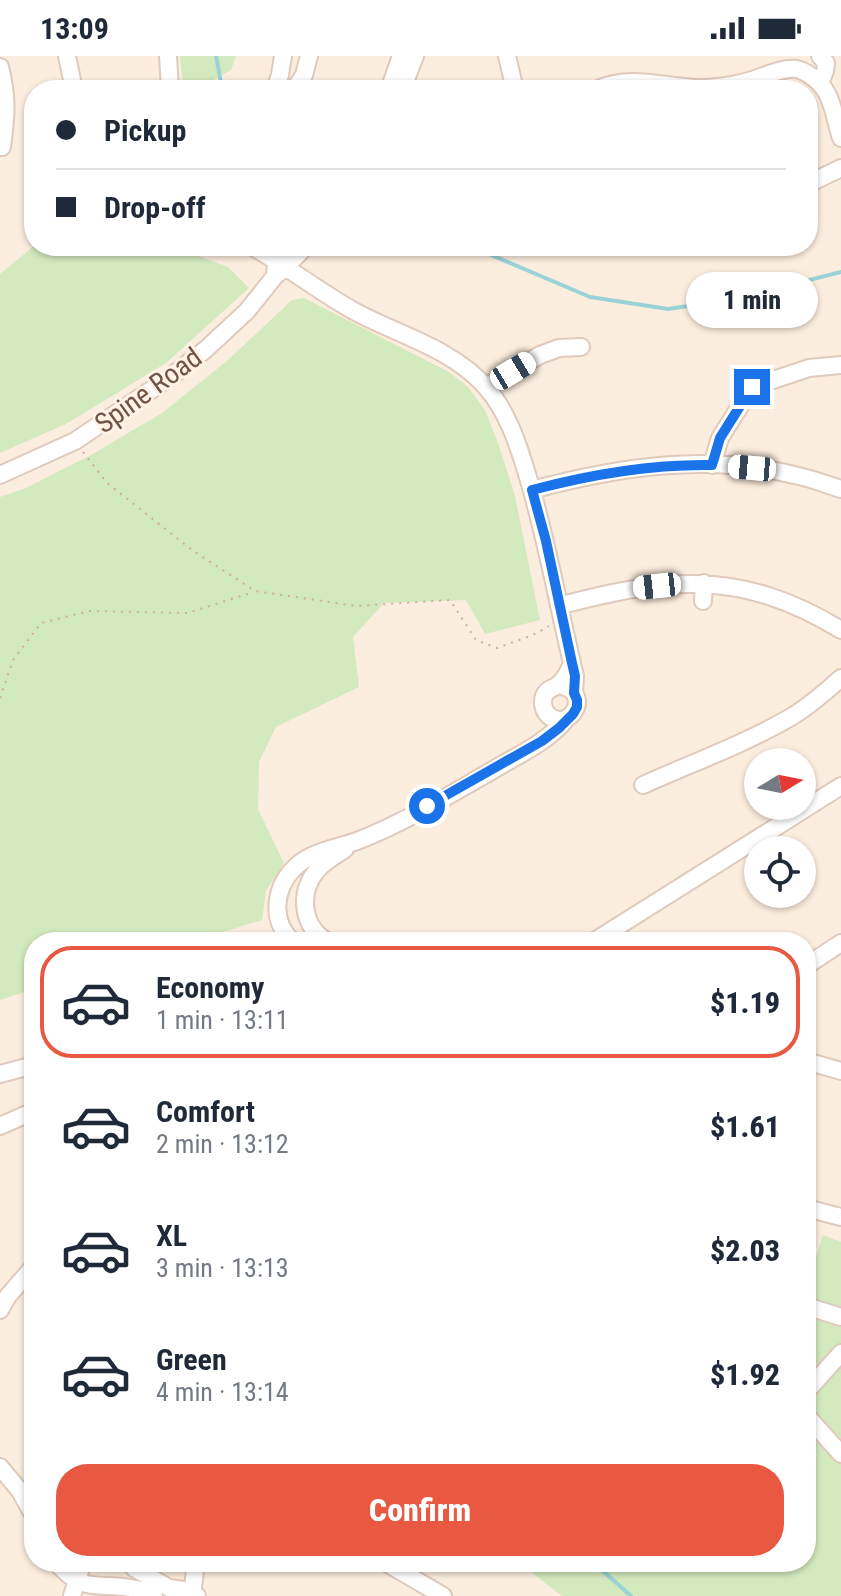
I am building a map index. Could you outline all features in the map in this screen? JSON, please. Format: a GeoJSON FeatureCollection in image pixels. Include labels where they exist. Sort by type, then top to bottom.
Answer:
{"type":"FeatureCollection","features":[{"type":"Feature","properties":{"kind":"street"},"geometry":{"type":"LineString","coordinates":[[67,56],[72,80]]}},
{"type":"Feature","properties":{"kind":"street"},"geometry":{"type":"LineString","coordinates":[[168,56],[169,80]]}},
{"type":"Feature","properties":{"kind":"street"},"geometry":{"type":"LineString","coordinates":[[278,80],[283,56]]}},
{"type":"Feature","properties":{"kind":"street"},"geometry":{"type":"LineString","coordinates":[[301,80],[309,56]]}},
{"type":"Feature","properties":{"kind":"street"},"geometry":{"type":"LineString","coordinates":[[393,80],[401,56]]}},
{"type":"Feature","properties":{"kind":"street"},"geometry":{"type":"LineString","coordinates":[[406,80],[415,56]]}},
{"type":"Feature","properties":{"kind":"street"},"geometry":{"type":"LineString","coordinates":[[507,56],[513,80]]}},
{"type":"Feature","properties":{"kind":"street"},"geometry":{"type":"LineString","coordinates":[[797,69],[809,56]]}},
{"type":"Feature","properties":{"kind":"street"},"geometry":{"type":"LineString","coordinates":[[820,56],[826,63],[820,83],[832,102],[841,138]]}},
{"type":"Feature","properties":{"kind":"street"},"geometry":{"type":"LineString","coordinates":[[0,67],[7,108],[2,147]]}},
{"type":"Feature","properties":{"kind":"street"},"geometry":{"type":"LineString","coordinates":[[751,80],[782,70],[797,69],[816,80]]}},
{"type":"Feature","properties":{"kind":"street"},"geometry":{"type":"LineString","coordinates":[[818,179],[841,168]]}},
{"type":"Feature","properties":{"kind":"street"},"geometry":{"type":"LineString","coordinates":[[264,256],[357,313],[445,353],[486,387],[504,414],[532,490],[575,676],[574,693]]}},
{"type":"Feature","properties":{"kind":"street","name":"Spine Road"},"geometry":{"type":"LineString","coordinates":[[0,475],[75,441],[158,386],[205,350],[247,311],[285,256]]}},
{"type":"Feature","properties":{"kind":"street","name":"Spine Road"},"geometry":{"type":"LineString","coordinates":[[279,268],[294,256]]}},
{"type":"Feature","properties":{"kind":"street"},"geometry":{"type":"LineString","coordinates":[[486,387],[540,355],[559,348],[581,347]]}},
{"type":"Feature","properties":{"kind":"street"},"geometry":{"type":"LineString","coordinates":[[712,465],[720,438],[752,387],[809,368],[841,365]]}},
{"type":"Feature","properties":{"kind":"street"},"geometry":{"type":"LineString","coordinates":[[532,490],[621,470],[712,465],[792,474],[841,489]]}},
{"type":"Feature","properties":{"kind":"street"},"geometry":{"type":"LineString","coordinates":[[560,613],[603,594],[704,583],[768,595],[841,630]]}},
{"type":"Feature","properties":{"kind":"street"},"geometry":{"type":"LineString","coordinates":[[703,601],[704,583]]}},
{"type":"Feature","properties":{"kind":"street"},"geometry":{"type":"LineString","coordinates":[[542,741],[547,715],[543,697],[566,676],[572,663]]}},
{"type":"Feature","properties":{"kind":"street"},"geometry":{"type":"LineString","coordinates":[[643,785],[792,716],[841,678]]}},
{"type":"Feature","properties":{"kind":"street"},"geometry":{"type":"LineString","coordinates":[[283,932],[277,915],[277,903],[288,876],[298,864],[311,856],[357,841],[442,798],[542,741],[559,728],[577,707],[574,693],[558,685]]}},
{"type":"Feature","properties":{"kind":"street"},"geometry":{"type":"LineString","coordinates":[[547,715],[557,720],[567,718]]}},
{"type":"Feature","properties":{"kind":"street"},"geometry":{"type":"LineString","coordinates":[[609,932],[841,786]]}},
{"type":"Feature","properties":{"kind":"street"},"geometry":{"type":"LineString","coordinates":[[316,932],[307,919],[305,894],[318,869],[357,841]]}},
{"type":"Feature","properties":{"kind":"street"},"geometry":{"type":"LineString","coordinates":[[816,959],[841,943]]}},
{"type":"Feature","properties":{"kind":"street"},"geometry":{"type":"LineString","coordinates":[[816,1064],[841,1071]]}},
{"type":"Feature","properties":{"kind":"street"},"geometry":{"type":"LineString","coordinates":[[0,1074],[24,1068]]}},
{"type":"Feature","properties":{"kind":"street"},"geometry":{"type":"LineString","coordinates":[[0,1126],[24,1115]]}},
{"type":"Feature","properties":{"kind":"street"},"geometry":{"type":"LineString","coordinates":[[816,1211],[841,1217]]}},
{"type":"Feature","properties":{"kind":"street"},"geometry":{"type":"LineString","coordinates":[[0,1310],[24,1278]]}},
{"type":"Feature","properties":{"kind":"street"},"geometry":{"type":"LineString","coordinates":[[816,1309],[841,1317]]}},
{"type":"Feature","properties":{"kind":"street"},"geometry":{"type":"LineString","coordinates":[[816,1381],[841,1353]]}},
{"type":"Feature","properties":{"kind":"street"},"geometry":{"type":"LineString","coordinates":[[816,1426],[841,1454]]}},
{"type":"Feature","properties":{"kind":"street"},"geometry":{"type":"LineString","coordinates":[[0,1467],[24,1492]]}},
{"type":"Feature","properties":{"kind":"street"},"geometry":{"type":"LineString","coordinates":[[63,1572],[74,1590],[123,1587],[139,1589],[154,1596]]}},
{"type":"Feature","properties":{"kind":"street"},"geometry":{"type":"LineString","coordinates":[[141,1572],[169,1588],[194,1594],[195,1572]]}},
{"type":"Feature","properties":{"kind":"street"},"geometry":{"type":"LineString","coordinates":[[402,1572],[443,1596]]}},
{"type":"Feature","properties":{"kind":"path"},"geometry":{"type":"LineString","coordinates":[[75,441],[107,483],[192,550],[255,591],[356,606],[450,600],[476,640],[497,648],[533,635],[560,613]]}},
{"type":"Feature","properties":{"kind":"path"},"geometry":{"type":"LineString","coordinates":[[0,698],[13,660],[41,623],[89,611],[187,613],[255,591]]}},
{"type":"Feature","properties":{"kind":"green space"},"geometry":{"type":"Polygon","coordinates":[[[180,56],[236,56],[231,70],[214,80],[182,80],[180,56]]]}},
{"type":"Feature","properties":{"kind":"green space"},"geometry":{"type":"Polygon","coordinates":[[[24,254],[198,256],[228,267],[249,288],[166,363],[66,424],[0,453],[0,274],[24,254]]]}},
{"type":"Feature","properties":{"kind":"green space"},"geometry":{"type":"Polygon","coordinates":[[[304,298],[449,372],[468,387],[485,410],[515,496],[540,620],[485,634],[466,600],[384,603],[353,637],[359,687],[276,727],[259,762],[258,809],[284,863],[266,891],[262,920],[223,932],[24,932],[24,992],[0,1000],[0,497],[26,488],[91,455],[162,413],[228,360],[292,300],[304,298]]]}},
{"type":"Feature","properties":{"kind":"green space"},"geometry":{"type":"Polygon","coordinates":[[[823,1235],[841,1242],[841,1596],[562,1596],[531,1572],[816,1572],[816,1257],[823,1235]]]}},
{"type":"Feature","properties":{"kind":"waterway"},"geometry":{"type":"LineString","coordinates":[[216,56],[220,80]]}},
{"type":"Feature","properties":{"kind":"waterway"},"geometry":{"type":"LineString","coordinates":[[493,256],[590,297],[668,309],[735,299],[841,272]]}},
{"type":"Feature","properties":{"kind":"waterway"},"geometry":{"type":"LineString","coordinates":[[604,1572],[631,1596]]}},
{"type":"Feature","properties":{"kind":"route"},"geometry":{"type":"LineString","coordinates":[[427,806],[542,741],[559,728],[577,707],[575,676],[532,490],[621,470],[684,464],[712,465],[720,438],[752,387]]}}]}
